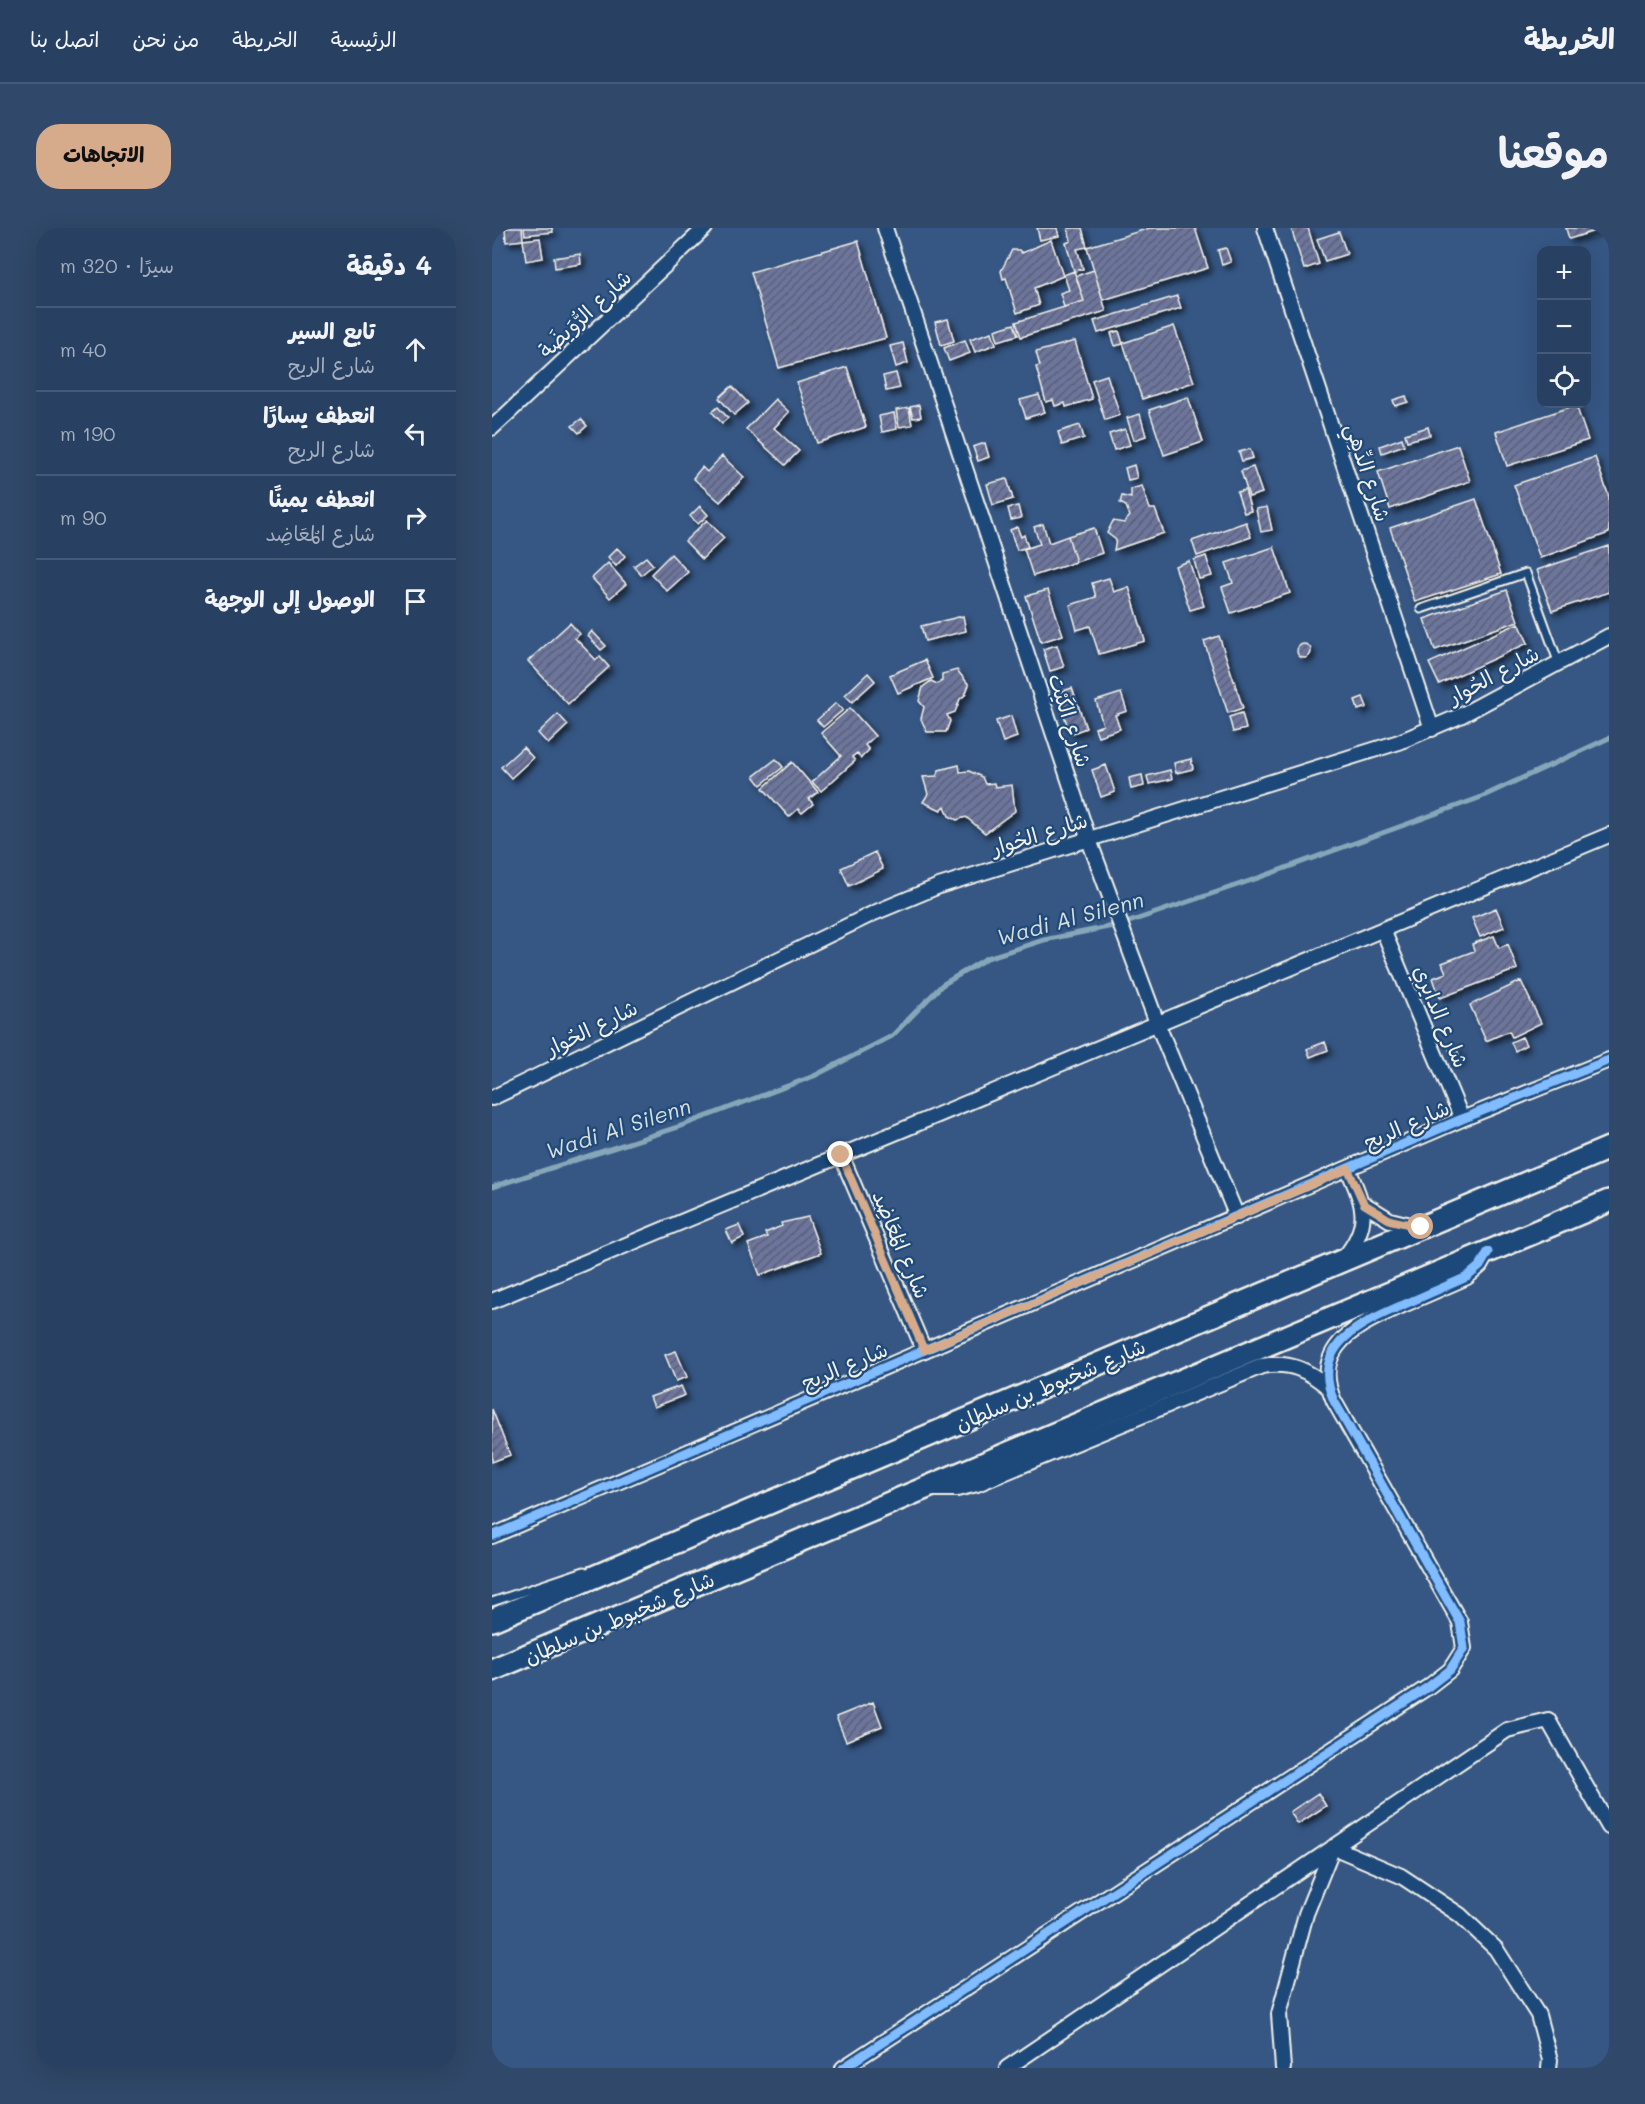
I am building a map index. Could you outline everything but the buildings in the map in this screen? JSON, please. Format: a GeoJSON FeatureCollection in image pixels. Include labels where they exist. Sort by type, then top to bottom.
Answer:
{"type":"FeatureCollection","features":[{"type":"Feature","properties":{"kind":"main road","name":"شارع شخبوط بن سلطان"},"geometry":{"type":"LineString","coordinates":[[492,1620],[1609,1148]]}},
{"type":"Feature","properties":{"kind":"main road","name":"شارع شخبوط بن سلطان"},"geometry":{"type":"LineString","coordinates":[[492,1670],[1609,1201]]}},
{"type":"Feature","properties":{"kind":"street","name":"شارع الرُّوَيضَة"},"geometry":{"type":"LineString","coordinates":[[492,428],[705,228]]}},
{"type":"Feature","properties":{"kind":"street","name":"شارع الكَيْت"},"geometry":{"type":"LineString","coordinates":[[885,228],[1089,840],[1156,1023],[1237,1217]]}},
{"type":"Feature","properties":{"kind":"street","name":"شارع الدِّهِي"},"geometry":{"type":"LineString","coordinates":[[1265,228],[1432,729]]}},
{"type":"Feature","properties":{"kind":"street","name":"شارع الحُوار"},"geometry":{"type":"LineString","coordinates":[[492,1098],[874,913],[972,875],[1366,753],[1432,729],[1609,636]]}},
{"type":"Feature","properties":{"kind":"street"},"geometry":{"type":"LineString","coordinates":[[492,1301],[1609,835]]}},
{"type":"Feature","properties":{"kind":"street","name":"شارع الدايري"},"geometry":{"type":"LineString","coordinates":[[1383,930],[1462,1119]]}},
{"type":"Feature","properties":{"kind":"street","name":"شارع الريح"},"geometry":{"type":"LineString","coordinates":[[492,1536],[1462,1119],[1609,1060]]}},
{"type":"Feature","properties":{"kind":"street","name":"شارع المُعَاضِد"},"geometry":{"type":"LineString","coordinates":[[841,1155],[924,1350]]}},
{"type":"Feature","properties":{"kind":"street","name":"شارع الريح"},"geometry":{"type":"LineString","coordinates":[[1348,1169],[1364,1204]]}},
{"type":"Feature","properties":{"kind":"street"},"geometry":{"type":"LineString","coordinates":[[1342,1261],[1359,1234],[1364,1204],[1390,1220],[1421,1227]]}},
{"type":"Feature","properties":{"kind":"street"},"geometry":{"type":"LineString","coordinates":[[1329,1388],[1329,1365],[1346,1334],[1366,1321],[1467,1277],[1480,1266],[1488,1252]]}},
{"type":"Feature","properties":{"kind":"street"},"geometry":{"type":"LineString","coordinates":[[843,2068],[1408,1700],[1450,1670],[1464,1648],[1460,1622],[1329,1388],[1303,1368],[1283,1364],[1262,1366],[977,1484],[947,1490],[927,1488]]}},
{"type":"Feature","properties":{"kind":"street"},"geometry":{"type":"LineString","coordinates":[[1007,2068],[1507,1730],[1548,1720],[1609,1827]]}},
{"type":"Feature","properties":{"kind":"street"},"geometry":{"type":"LineString","coordinates":[[1282,2068],[1279,2014],[1306,1914],[1333,1847]]}},
{"type":"Feature","properties":{"kind":"street"},"geometry":{"type":"LineString","coordinates":[[1333,1847],[1401,1875],[1460,1915],[1496,1949],[1538,2015],[1550,2060],[1549,2068]]}},
{"type":"Feature","properties":{"kind":"lane"},"geometry":{"type":"LineString","coordinates":[[1420,609],[1526,573],[1558,664]]}},
{"type":"Feature","properties":{"kind":"lane"},"geometry":{"type":"LineString","coordinates":[[492,1602],[559,1578],[627,1563]]}},
{"type":"Feature","properties":{"kind":"waterway","name":"Wadi Al Silenn"},"geometry":{"type":"LineString","coordinates":[[492,1187],[678,1127],[814,1076],[892,1036],[942,985],[987,958],[1044,940],[1123,924],[1258,878],[1479,798],[1609,738]]}},
{"type":"Feature","properties":{"kind":"cycle path"},"geometry":{"type":"LineString","coordinates":[[492,1536],[1462,1119],[1609,1060]]}},
{"type":"Feature","properties":{"kind":"cycle path"},"geometry":{"type":"LineString","coordinates":[[843,2068],[1428,1687],[1450,1670],[1464,1648],[1460,1622],[1334,1401],[1328,1382],[1328,1365],[1334,1351],[1357,1329],[1387,1312],[1467,1277],[1480,1266],[1488,1252]]}},
{"type":"Feature","properties":{"kind":"route"},"geometry":{"type":"LineString","coordinates":[[841,1155],[924,1350],[1348,1169],[1364,1204],[1390,1220],[1421,1227]]}}]}
